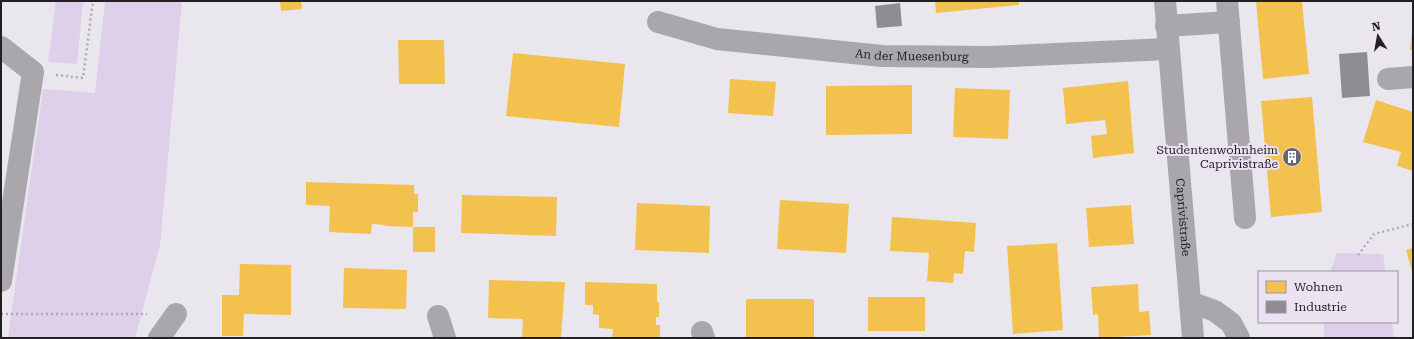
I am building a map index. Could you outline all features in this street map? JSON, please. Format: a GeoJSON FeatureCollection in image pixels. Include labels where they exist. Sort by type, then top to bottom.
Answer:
{"type":"FeatureCollection","features":[{"type":"Feature","properties":{"kind":"street","name":"Caprivistraße"},"geometry":{"type":"LineString","coordinates":[[1165,1],[1193,338]]}},
{"type":"Feature","properties":{"kind":"street"},"geometry":{"type":"LineString","coordinates":[[1166,26],[1228,11],[1245,218]]}},
{"type":"Feature","properties":{"kind":"street","name":"An der Muesenburg"},"geometry":{"type":"LineString","coordinates":[[658,22],[717,39],[882,56],[988,56],[1168,49]]}},
{"type":"Feature","properties":{"kind":"street"},"geometry":{"type":"LineString","coordinates":[[1,47],[34,72],[1,281]]}},
{"type":"Feature","properties":{"kind":"street"},"geometry":{"type":"LineString","coordinates":[[1388,79],[1413,77]]}},
{"type":"Feature","properties":{"kind":"street"},"geometry":{"type":"LineString","coordinates":[[1190,302],[1215,311],[1231,323],[1239,338]]}},
{"type":"Feature","properties":{"kind":"street"},"geometry":{"type":"LineString","coordinates":[[159,338],[176,314]]}},
{"type":"Feature","properties":{"kind":"street"},"geometry":{"type":"LineString","coordinates":[[438,316],[445,338]]}},
{"type":"Feature","properties":{"kind":"path"},"geometry":{"type":"LineString","coordinates":[[34,72],[84,78],[93,1]]}},
{"type":"Feature","properties":{"kind":"path"},"geometry":{"type":"LineString","coordinates":[[1358,255],[1374,234],[1413,224]]}},
{"type":"Feature","properties":{"kind":"path"},"geometry":{"type":"LineString","coordinates":[[1,314],[176,314]]}},
{"type":"Feature","properties":{"kind":"shaded area"},"geometry":{"type":"Polygon","coordinates":[[[56,1],[83,1],[77,64],[48,62],[56,1]]]}},
{"type":"Feature","properties":{"kind":"shaded area"},"geometry":{"type":"Polygon","coordinates":[[[105,1],[182,1],[160,245],[135,338],[8,338],[43,89],[95,93],[105,1]]]}},
{"type":"Feature","properties":{"kind":"shaded area"},"geometry":{"type":"Polygon","coordinates":[[[1337,253],[1383,254],[1385,271],[1330,271],[1337,253]]]}},
{"type":"Feature","properties":{"kind":"shaded area"},"geometry":{"type":"Polygon","coordinates":[[[1324,323],[1392,323],[1394,338],[1324,338],[1324,323]]]}},
{"type":"Feature","properties":{"kind":"building: Wohnen"},"geometry":{"type":"Polygon","coordinates":[[[280,1],[301,1],[302,9],[281,11],[280,1]]]}},
{"type":"Feature","properties":{"kind":"building: Wohnen"},"geometry":{"type":"Polygon","coordinates":[[[935,1],[1019,1],[1019,5],[936,13],[935,1]]]}},
{"type":"Feature","properties":{"kind":"building: Wohnen"},"geometry":{"type":"Polygon","coordinates":[[[1256,1],[1302,1],[1309,74],[1263,79],[1256,1]]]}},
{"type":"Feature","properties":{"kind":"building: Wohnen"},"geometry":{"type":"Polygon","coordinates":[[[1412,32],[1413,50],[1410,50],[1412,32]]]}},
{"type":"Feature","properties":{"kind":"building: Wohnen"},"geometry":{"type":"Polygon","coordinates":[[[398,40],[444,40],[445,84],[399,84],[398,40]]]}},
{"type":"Feature","properties":{"kind":"building: Wohnen"},"geometry":{"type":"Polygon","coordinates":[[[513,53],[625,64],[619,127],[506,116],[513,53]]]}},
{"type":"Feature","properties":{"kind":"building: Wohnen"},"geometry":{"type":"Polygon","coordinates":[[[730,79],[776,82],[773,116],[728,113],[730,79]]]}},
{"type":"Feature","properties":{"kind":"building: Wohnen"},"geometry":{"type":"Polygon","coordinates":[[[1128,81],[1134,153],[1093,158],[1091,136],[1107,134],[1105,120],[1066,124],[1063,88],[1128,81]]]}},
{"type":"Feature","properties":{"kind":"building: Wohnen"},"geometry":{"type":"Polygon","coordinates":[[[912,85],[912,134],[826,135],[826,86],[912,85]]]}},
{"type":"Feature","properties":{"kind":"building: Wohnen"},"geometry":{"type":"Polygon","coordinates":[[[955,88],[1010,90],[1008,139],[953,137],[955,88]]]}},
{"type":"Feature","properties":{"kind":"building: Wohnen","name":"Studentenwohnheim Caprivistraße"},"geometry":{"type":"Polygon","coordinates":[[[1312,97],[1322,212],[1271,217],[1261,101],[1312,97]]]}},
{"type":"Feature","properties":{"kind":"building: Wohnen"},"geometry":{"type":"Polygon","coordinates":[[[1376,100],[1413,112],[1413,171],[1397,166],[1401,152],[1363,142],[1376,100]]]}},
{"type":"Feature","properties":{"kind":"building: Wohnen"},"geometry":{"type":"Polygon","coordinates":[[[306,182],[414,185],[414,194],[418,194],[418,212],[413,212],[413,227],[372,224],[371,234],[329,232],[330,206],[306,205],[306,182]]]}},
{"type":"Feature","properties":{"kind":"building: Wohnen"},"geometry":{"type":"Polygon","coordinates":[[[462,195],[557,197],[556,236],[461,233],[462,195]]]}},
{"type":"Feature","properties":{"kind":"building: Wohnen"},"geometry":{"type":"Polygon","coordinates":[[[780,200],[849,204],[846,253],[777,249],[780,200]]]}},
{"type":"Feature","properties":{"kind":"building: Wohnen"},"geometry":{"type":"Polygon","coordinates":[[[637,203],[710,206],[709,253],[635,250],[637,203]]]}},
{"type":"Feature","properties":{"kind":"building: Wohnen"},"geometry":{"type":"Polygon","coordinates":[[[1131,205],[1134,244],[1089,247],[1086,208],[1131,205]]]}},
{"type":"Feature","properties":{"kind":"building: Wohnen"},"geometry":{"type":"Polygon","coordinates":[[[892,217],[976,223],[974,252],[965,251],[963,274],[954,273],[953,283],[927,281],[929,253],[890,251],[892,217]]]}},
{"type":"Feature","properties":{"kind":"building: Wohnen"},"geometry":{"type":"Polygon","coordinates":[[[413,227],[435,227],[435,252],[413,252],[413,227]]]}},
{"type":"Feature","properties":{"kind":"building: Wohnen"},"geometry":{"type":"Polygon","coordinates":[[[1057,243],[1063,330],[1013,334],[1007,246],[1057,243]]]}},
{"type":"Feature","properties":{"kind":"building: Wohnen"},"geometry":{"type":"Polygon","coordinates":[[[1413,248],[1413,274],[1406,250],[1413,248]]]}},
{"type":"Feature","properties":{"kind":"building: Wohnen"},"geometry":{"type":"Polygon","coordinates":[[[240,264],[291,265],[291,315],[244,314],[243,336],[222,336],[222,295],[239,295],[240,264]]]}},
{"type":"Feature","properties":{"kind":"building: Wohnen"},"geometry":{"type":"Polygon","coordinates":[[[344,268],[407,270],[406,309],[343,308],[344,268]]]}},
{"type":"Feature","properties":{"kind":"building: Wohnen"},"geometry":{"type":"Polygon","coordinates":[[[489,280],[565,282],[561,338],[522,338],[523,319],[488,318],[489,280]]]}},
{"type":"Feature","properties":{"kind":"building: Wohnen"},"geometry":{"type":"Polygon","coordinates":[[[585,282],[657,284],[659,317],[656,317],[656,325],[660,325],[660,338],[612,338],[613,329],[599,328],[599,315],[593,314],[593,305],[585,305],[585,282]]]}},
{"type":"Feature","properties":{"kind":"building: Wohnen"},"geometry":{"type":"Polygon","coordinates":[[[1138,284],[1139,312],[1149,311],[1151,335],[1099,338],[1098,314],[1093,315],[1091,287],[1138,284]]]}},
{"type":"Feature","properties":{"kind":"building: Wohnen"},"geometry":{"type":"Polygon","coordinates":[[[868,297],[925,297],[925,331],[868,331],[868,297]]]}},
{"type":"Feature","properties":{"kind":"building: Wohnen"},"geometry":{"type":"Polygon","coordinates":[[[746,299],[814,299],[814,338],[746,338],[746,299]]]}},
{"type":"Feature","properties":{"kind":"building: Industrie"},"geometry":{"type":"Polygon","coordinates":[[[900,3],[902,26],[877,28],[875,6],[900,3]]]}},
{"type":"Feature","properties":{"kind":"building: Industrie"},"geometry":{"type":"Polygon","coordinates":[[[1367,52],[1370,96],[1342,98],[1339,54],[1367,52]]]}},
{"type":"Feature","properties":{"kind":"place","name":"Studentenwohnheim Caprivistraße"},"geometry":{"type":"Point","coordinates":[1292,157]}}]}
